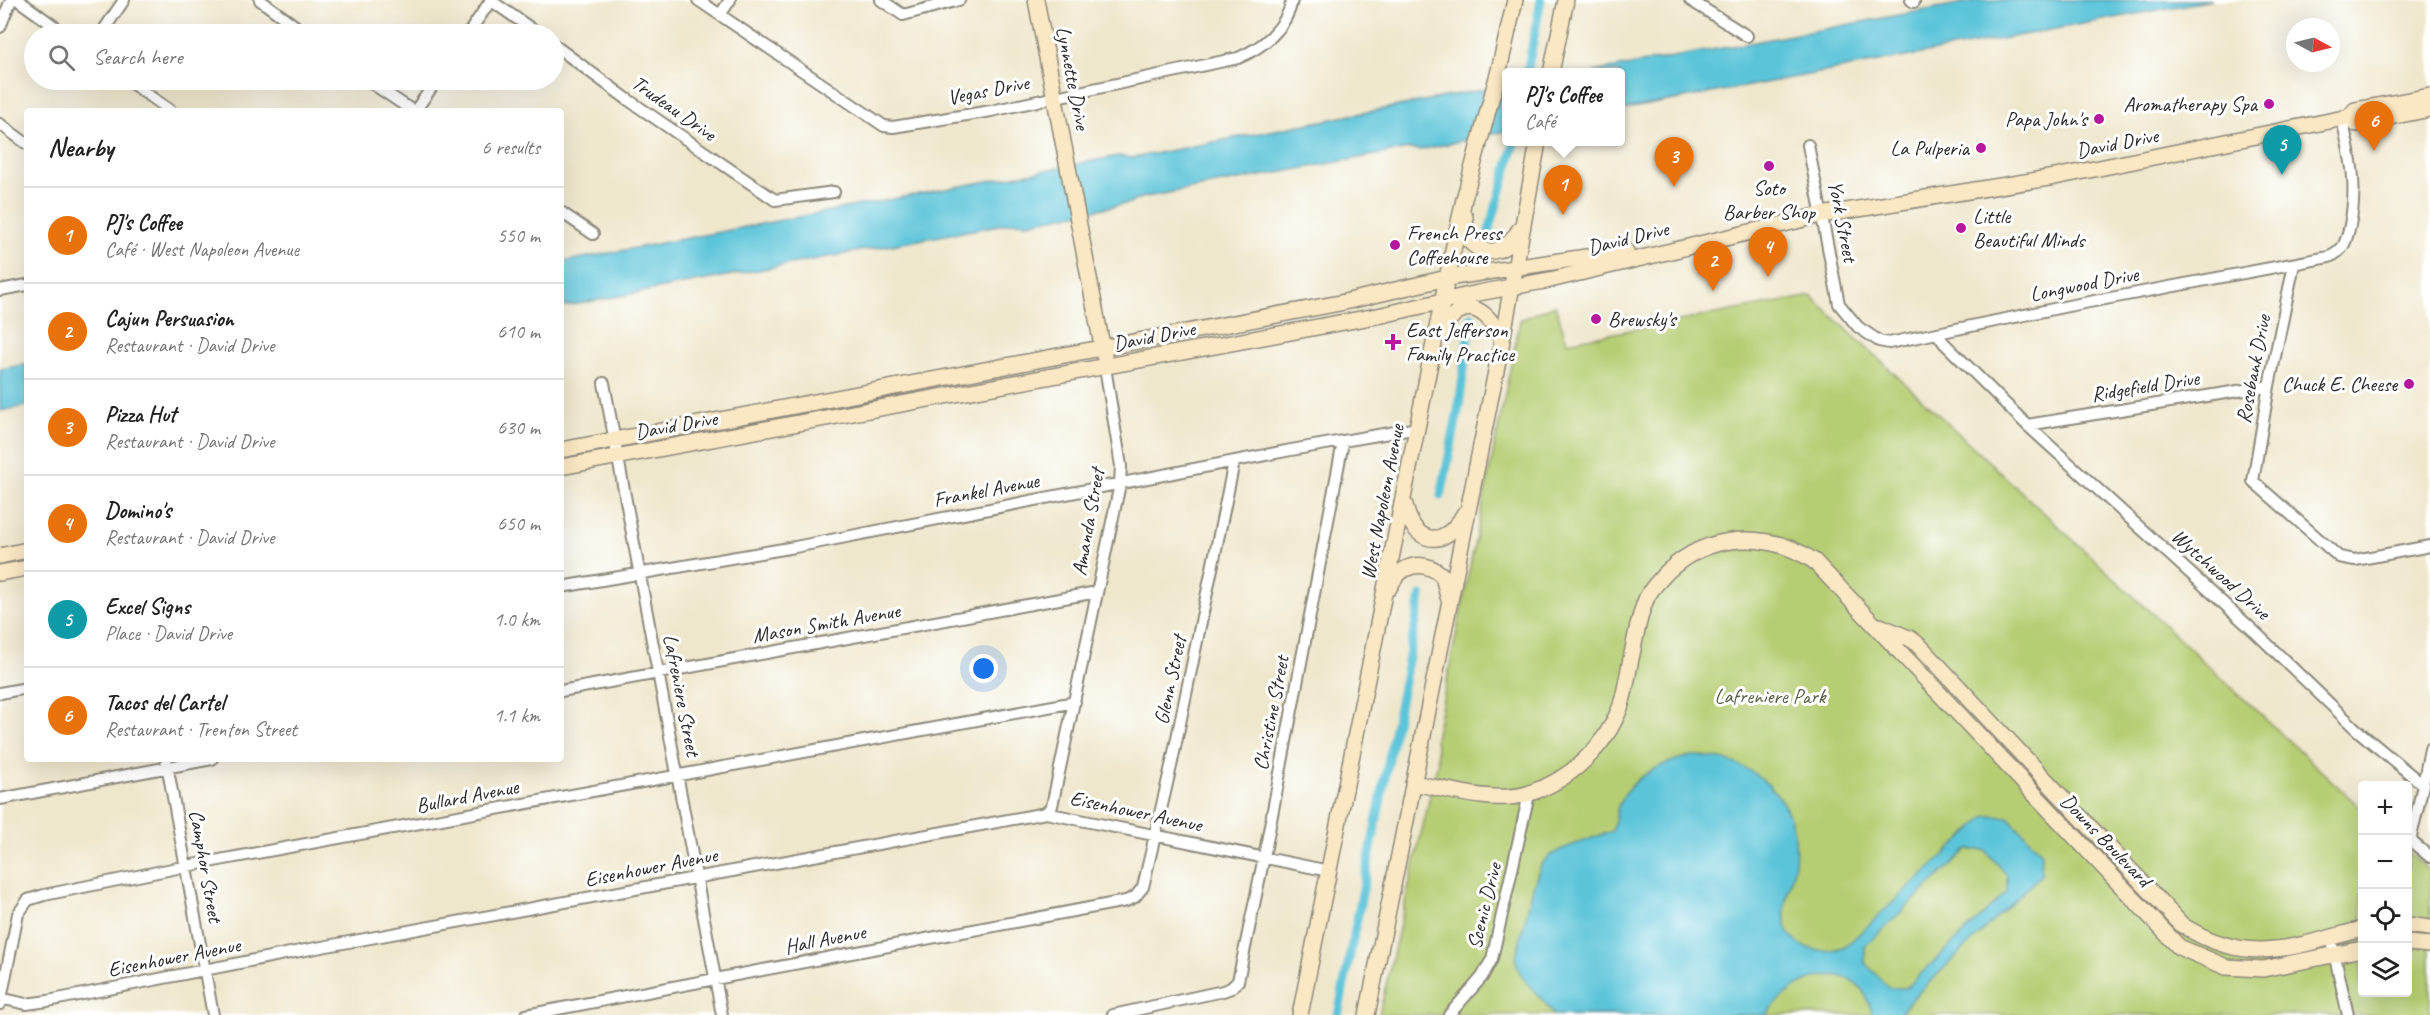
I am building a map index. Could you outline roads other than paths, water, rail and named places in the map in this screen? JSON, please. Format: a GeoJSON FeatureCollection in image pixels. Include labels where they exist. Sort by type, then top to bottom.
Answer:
{"type":"FeatureCollection","features":[{"type":"Feature","properties":{"kind":"main road","name":"Lynnette Drive"},"geometry":{"type":"LineString","coordinates":[[1036,0],[1069,164]]}},
{"type":"Feature","properties":{"kind":"main road","name":"West Napoleon Avenue"},"geometry":{"type":"LineString","coordinates":[[1300,1015],[1447,278],[1464,199],[1499,70],[1515,0]]}},
{"type":"Feature","properties":{"kind":"main road"},"geometry":{"type":"LineString","coordinates":[[1553,66],[1566,0]]}},
{"type":"Feature","properties":{"kind":"main road","name":"David Drive"},"geometry":{"type":"LineString","coordinates":[[564,466],[1382,315],[1443,300],[1550,280],[1821,215],[2055,177],[2345,118],[2355,110],[2430,96]]}},
{"type":"Feature","properties":{"kind":"main road","name":"David Drive"},"geometry":{"type":"LineString","coordinates":[[2345,118],[2356,124],[2430,109]]}},
{"type":"Feature","properties":{"kind":"main road"},"geometry":{"type":"LineString","coordinates":[[1367,1015],[1502,341],[1537,146]]}},
{"type":"Feature","properties":{"kind":"main road","name":"Amanda Street"},"geometry":{"type":"LineString","coordinates":[[1069,164],[1104,348],[1105,367]]}},
{"type":"Feature","properties":{"kind":"main road"},"geometry":{"type":"LineString","coordinates":[[1464,199],[1467,238],[1476,247],[1494,252],[1505,247],[1522,225]]}},
{"type":"Feature","properties":{"kind":"main road","name":"David Drive"},"geometry":{"type":"LineString","coordinates":[[564,450],[1340,303],[1447,278],[1751,230]]}},
{"type":"Feature","properties":{"kind":"main road"},"geometry":{"type":"LineString","coordinates":[[1436,340],[1448,318],[1459,310],[1475,310],[1485,313],[1494,324],[1502,341]]}},
{"type":"Feature","properties":{"kind":"main road"},"geometry":{"type":"LineString","coordinates":[[856,393],[859,412]]}},
{"type":"Feature","properties":{"kind":"main road"},"geometry":{"type":"LineString","coordinates":[[1403,499],[1411,527],[1418,533],[1429,537],[1439,538],[1449,534],[1458,526],[1468,506]]}},
{"type":"Feature","properties":{"kind":"main road","name":"Downs Boulevard"},"geometry":{"type":"LineString","coordinates":[[1413,783],[1487,797],[1529,794],[1561,779],[1592,753],[1607,734],[1621,706],[1641,613],[1648,595],[1659,581],[1688,555],[1704,547],[1738,539],[1761,540],[1781,544],[1814,561],[2179,947],[2201,958],[2235,968],[2274,967],[2358,950]]}},
{"type":"Feature","properties":{"kind":"main road"},"geometry":{"type":"LineString","coordinates":[[0,555],[24,551]]}},
{"type":"Feature","properties":{"kind":"main road"},"geometry":{"type":"LineString","coordinates":[[1385,596],[1397,574],[1408,566],[1420,565],[1429,567],[1443,576],[1449,606]]}},
{"type":"Feature","properties":{"kind":"main road"},"geometry":{"type":"LineString","coordinates":[[0,573],[24,569]]}},
{"type":"Feature","properties":{"kind":"main road","name":"Downs Boulevard"},"geometry":{"type":"LineString","coordinates":[[1874,624],[1911,639],[1920,646],[2182,925],[2204,939],[2230,948],[2261,951],[2287,948],[2358,930]]}},
{"type":"Feature","properties":{"kind":"main road"},"geometry":{"type":"LineString","coordinates":[[2412,926],[2430,928]]}},
{"type":"Feature","properties":{"kind":"main road"},"geometry":{"type":"LineString","coordinates":[[2412,944],[2430,945]]}},
{"type":"Feature","properties":{"kind":"street"},"geometry":{"type":"LineString","coordinates":[[0,27],[11,0]]}},
{"type":"Feature","properties":{"kind":"street"},"geometry":{"type":"LineString","coordinates":[[18,0],[51,24]]}},
{"type":"Feature","properties":{"kind":"street"},"geometry":{"type":"LineString","coordinates":[[108,24],[124,0]]}},
{"type":"Feature","properties":{"kind":"street"},"geometry":{"type":"LineString","coordinates":[[260,0],[292,24]]}},
{"type":"Feature","properties":{"kind":"street"},"geometry":{"type":"LineString","coordinates":[[475,24],[491,0],[525,24]]}},
{"type":"Feature","properties":{"kind":"street","name":"Vegas Drive"},"geometry":{"type":"LineString","coordinates":[[698,0],[885,126],[893,127],[992,111],[1238,58],[1254,50],[1272,35],[1288,15],[1292,0]]}},
{"type":"Feature","properties":{"kind":"street"},"geometry":{"type":"LineString","coordinates":[[720,15],[730,0]]}},
{"type":"Feature","properties":{"kind":"street"},"geometry":{"type":"LineString","coordinates":[[881,0],[903,15],[959,0]]}},
{"type":"Feature","properties":{"kind":"street"},"geometry":{"type":"LineString","coordinates":[[1690,0],[1747,36]]}},
{"type":"Feature","properties":{"kind":"street","name":"Trudeau Drive"},"geometry":{"type":"LineString","coordinates":[[564,52],[627,99],[775,200],[834,192]]}},
{"type":"Feature","properties":{"kind":"street"},"geometry":{"type":"LineString","coordinates":[[141,90],[167,108]]}},
{"type":"Feature","properties":{"kind":"street"},"geometry":{"type":"LineString","coordinates":[[382,90],[409,108]]}},
{"type":"Feature","properties":{"kind":"street"},"geometry":{"type":"LineString","coordinates":[[416,108],[430,90]]}},
{"type":"Feature","properties":{"kind":"street","name":"Longwood Drive"},"geometry":{"type":"LineString","coordinates":[[1839,304],[1858,327],[1879,341],[1889,343],[2340,253],[2345,244],[2355,199],[2345,118]]}},
{"type":"Feature","properties":{"kind":"street"},"geometry":{"type":"LineString","coordinates":[[0,124],[24,142]]}},
{"type":"Feature","properties":{"kind":"street","name":"York Street"},"geometry":{"type":"LineString","coordinates":[[1808,145],[1839,304]]}},
{"type":"Feature","properties":{"kind":"street"},"geometry":{"type":"LineString","coordinates":[[564,214],[593,234]]}},
{"type":"Feature","properties":{"kind":"street","name":"Rosebank Drive"},"geometry":{"type":"LineString","coordinates":[[2294,264],[2269,386],[2253,481],[2339,557],[2355,560],[2430,546]]}},
{"type":"Feature","properties":{"kind":"street"},"geometry":{"type":"LineString","coordinates":[[0,290],[24,286]]}},
{"type":"Feature","properties":{"kind":"street","name":"Wytchwood Drive"},"geometry":{"type":"LineString","coordinates":[[1937,333],[1944,343],[2027,425],[2255,632],[2357,730],[2423,785]]}},
{"type":"Feature","properties":{"kind":"street","name":"Amanda Street"},"geometry":{"type":"LineString","coordinates":[[1047,813],[1052,806],[1120,484],[1121,466],[1105,367]]}},
{"type":"Feature","properties":{"kind":"street","name":"Lafreniere Street"},"geometry":{"type":"LineString","coordinates":[[604,383],[722,1015]]}},
{"type":"Feature","properties":{"kind":"street","name":"Ridgefield Drive"},"geometry":{"type":"LineString","coordinates":[[2027,425],[2269,386]]}},
{"type":"Feature","properties":{"kind":"street","name":"Frankel Avenue"},"geometry":{"type":"LineString","coordinates":[[564,586],[795,547],[1418,428]]}},
{"type":"Feature","properties":{"kind":"street","name":"Christine Street"},"geometry":{"type":"LineString","coordinates":[[1113,1015],[1230,989],[1239,977],[1343,442]]}},
{"type":"Feature","properties":{"kind":"street","name":"Glenn Street"},"geometry":{"type":"LineString","coordinates":[[1131,899],[1143,887],[1173,762],[1234,462]]}},
{"type":"Feature","properties":{"kind":"street","name":"Mason Smith Avenue"},"geometry":{"type":"LineString","coordinates":[[564,690],[1097,592]]}},
{"type":"Feature","properties":{"kind":"street"},"geometry":{"type":"LineString","coordinates":[[0,693],[24,689]]}},
{"type":"Feature","properties":{"kind":"street","name":"Bullard Avenue"},"geometry":{"type":"LineString","coordinates":[[0,1000],[18,914],[28,900],[187,866],[1075,702]]}},
{"type":"Feature","properties":{"kind":"street"},"geometry":{"type":"LineString","coordinates":[[2430,749],[2411,837],[2412,842],[2430,857]]}},
{"type":"Feature","properties":{"kind":"street"},"geometry":{"type":"LineString","coordinates":[[0,799],[167,763]]}},
{"type":"Feature","properties":{"kind":"street","name":"Camphor Street"},"geometry":{"type":"LineString","coordinates":[[167,763],[213,1015]]}},
{"type":"Feature","properties":{"kind":"street","name":"Scenic Drive"},"geometry":{"type":"LineString","coordinates":[[1449,1015],[1482,977],[1492,959],[1529,794]]}},
{"type":"Feature","properties":{"kind":"street","name":"Eisenhower Avenue"},"geometry":{"type":"LineString","coordinates":[[0,1000],[26,1004],[48,1001],[205,972],[300,951],[1047,813],[1329,871]]}},
{"type":"Feature","properties":{"kind":"street","name":"Hall Avenue"},"geometry":{"type":"LineString","coordinates":[[526,1015],[715,981],[1131,899]]}},
{"type":"Feature","properties":{"kind":"street"},"geometry":{"type":"LineString","coordinates":[[2330,938],[2348,1015]]}},
{"type":"Feature","properties":{"kind":"water"},"geometry":{"type":"Polygon","coordinates":[[[1979,0],[2211,0],[1625,109],[1625,68],[1614,68],[1979,0]]]}},
{"type":"Feature","properties":{"kind":"water"},"geometry":{"type":"Polygon","coordinates":[[[1502,86],[1502,132],[1420,150],[1408,149],[1141,198],[1130,203],[1027,223],[1015,222],[564,306],[564,261],[1119,156],[1132,158],[1502,86]]]}},
{"type":"Feature","properties":{"kind":"water"},"geometry":{"type":"Polygon","coordinates":[[[24,365],[24,407],[0,411],[0,369],[24,365]]]}},
{"type":"Feature","properties":{"kind":"water"},"geometry":{"type":"Polygon","coordinates":[[[1691,756],[1713,757],[1734,763],[1752,772],[1781,800],[1790,819],[1795,839],[1795,862],[1786,898],[1785,920],[1793,938],[1809,948],[1829,950],[1847,945],[1986,816],[2008,817],[2042,853],[2041,875],[1911,1000],[1899,1015],[1872,1015],[1865,995],[1854,982],[1841,976],[1825,976],[1793,989],[1766,1015],[1554,1015],[1525,981],[1517,966],[1516,957],[1533,887],[1541,865],[1548,857],[1562,849],[1612,831],[1619,804],[1632,785],[1649,772],[1691,756]],[[1967,850],[1865,946],[1865,963],[1889,988],[1906,988],[2007,892],[2007,875],[1985,850],[1967,850]]]}},
{"type":"Feature","properties":{"kind":"waterway"},"geometry":{"type":"LineString","coordinates":[[1528,68],[1541,0]]}},
{"type":"Feature","properties":{"kind":"waterway"},"geometry":{"type":"LineString","coordinates":[[1485,245],[1514,146]]}},
{"type":"Feature","properties":{"kind":"waterway"},"geometry":{"type":"LineString","coordinates":[[1441,496],[1459,406],[1471,317]]}},
{"type":"Feature","properties":{"kind":"waterway"},"geometry":{"type":"LineString","coordinates":[[1338,1015],[1421,596]]}},
{"type":"Feature","properties":{"kind":"place","name":"Aromatherapy Spa"},"geometry":{"type":"Point","coordinates":[2269,104]}},
{"type":"Feature","properties":{"kind":"place","name":"Papa John's"},"geometry":{"type":"Point","coordinates":[2099,119]}},
{"type":"Feature","properties":{"kind":"place","name":"La Pulperia"},"geometry":{"type":"Point","coordinates":[1981,148]}},
{"type":"Feature","properties":{"kind":"place","name":"Tacos del Cartel"},"geometry":{"type":"Point","coordinates":[2374,151]}},
{"type":"Feature","properties":{"kind":"place","name":"Soto Barber Shop"},"geometry":{"type":"Point","coordinates":[1769,166]}},
{"type":"Feature","properties":{"kind":"place","name":"Excel Signs"},"geometry":{"type":"Point","coordinates":[2282,175]}},
{"type":"Feature","properties":{"kind":"place","name":"Pizza Hut"},"geometry":{"type":"Point","coordinates":[1674,187]}},
{"type":"Feature","properties":{"kind":"place","name":"PJ's Coffee"},"geometry":{"type":"Point","coordinates":[1563,215]}},
{"type":"Feature","properties":{"kind":"place","name":"Little Beautiful Minds"},"geometry":{"type":"Point","coordinates":[1961,228]}},
{"type":"Feature","properties":{"kind":"place","name":"French Press Coffeehouse"},"geometry":{"type":"Point","coordinates":[1395,245]}},
{"type":"Feature","properties":{"kind":"place","name":"Domino's"},"geometry":{"type":"Point","coordinates":[1768,277]}},
{"type":"Feature","properties":{"kind":"place","name":"Cajun Persuasion"},"geometry":{"type":"Point","coordinates":[1713,291]}},
{"type":"Feature","properties":{"kind":"place","name":"Brewsky's"},"geometry":{"type":"Point","coordinates":[1596,319]}},
{"type":"Feature","properties":{"kind":"place","name":"East Jefferson Family Practice"},"geometry":{"type":"Point","coordinates":[1393,342]}},
{"type":"Feature","properties":{"kind":"place","name":"Chuck E. Cheese"},"geometry":{"type":"Point","coordinates":[2409,384]}},
{"type":"Feature","properties":{"kind":"park label","name":"Lafreniere Park"},"geometry":{"type":"Point","coordinates":[1770,696]}}]}
